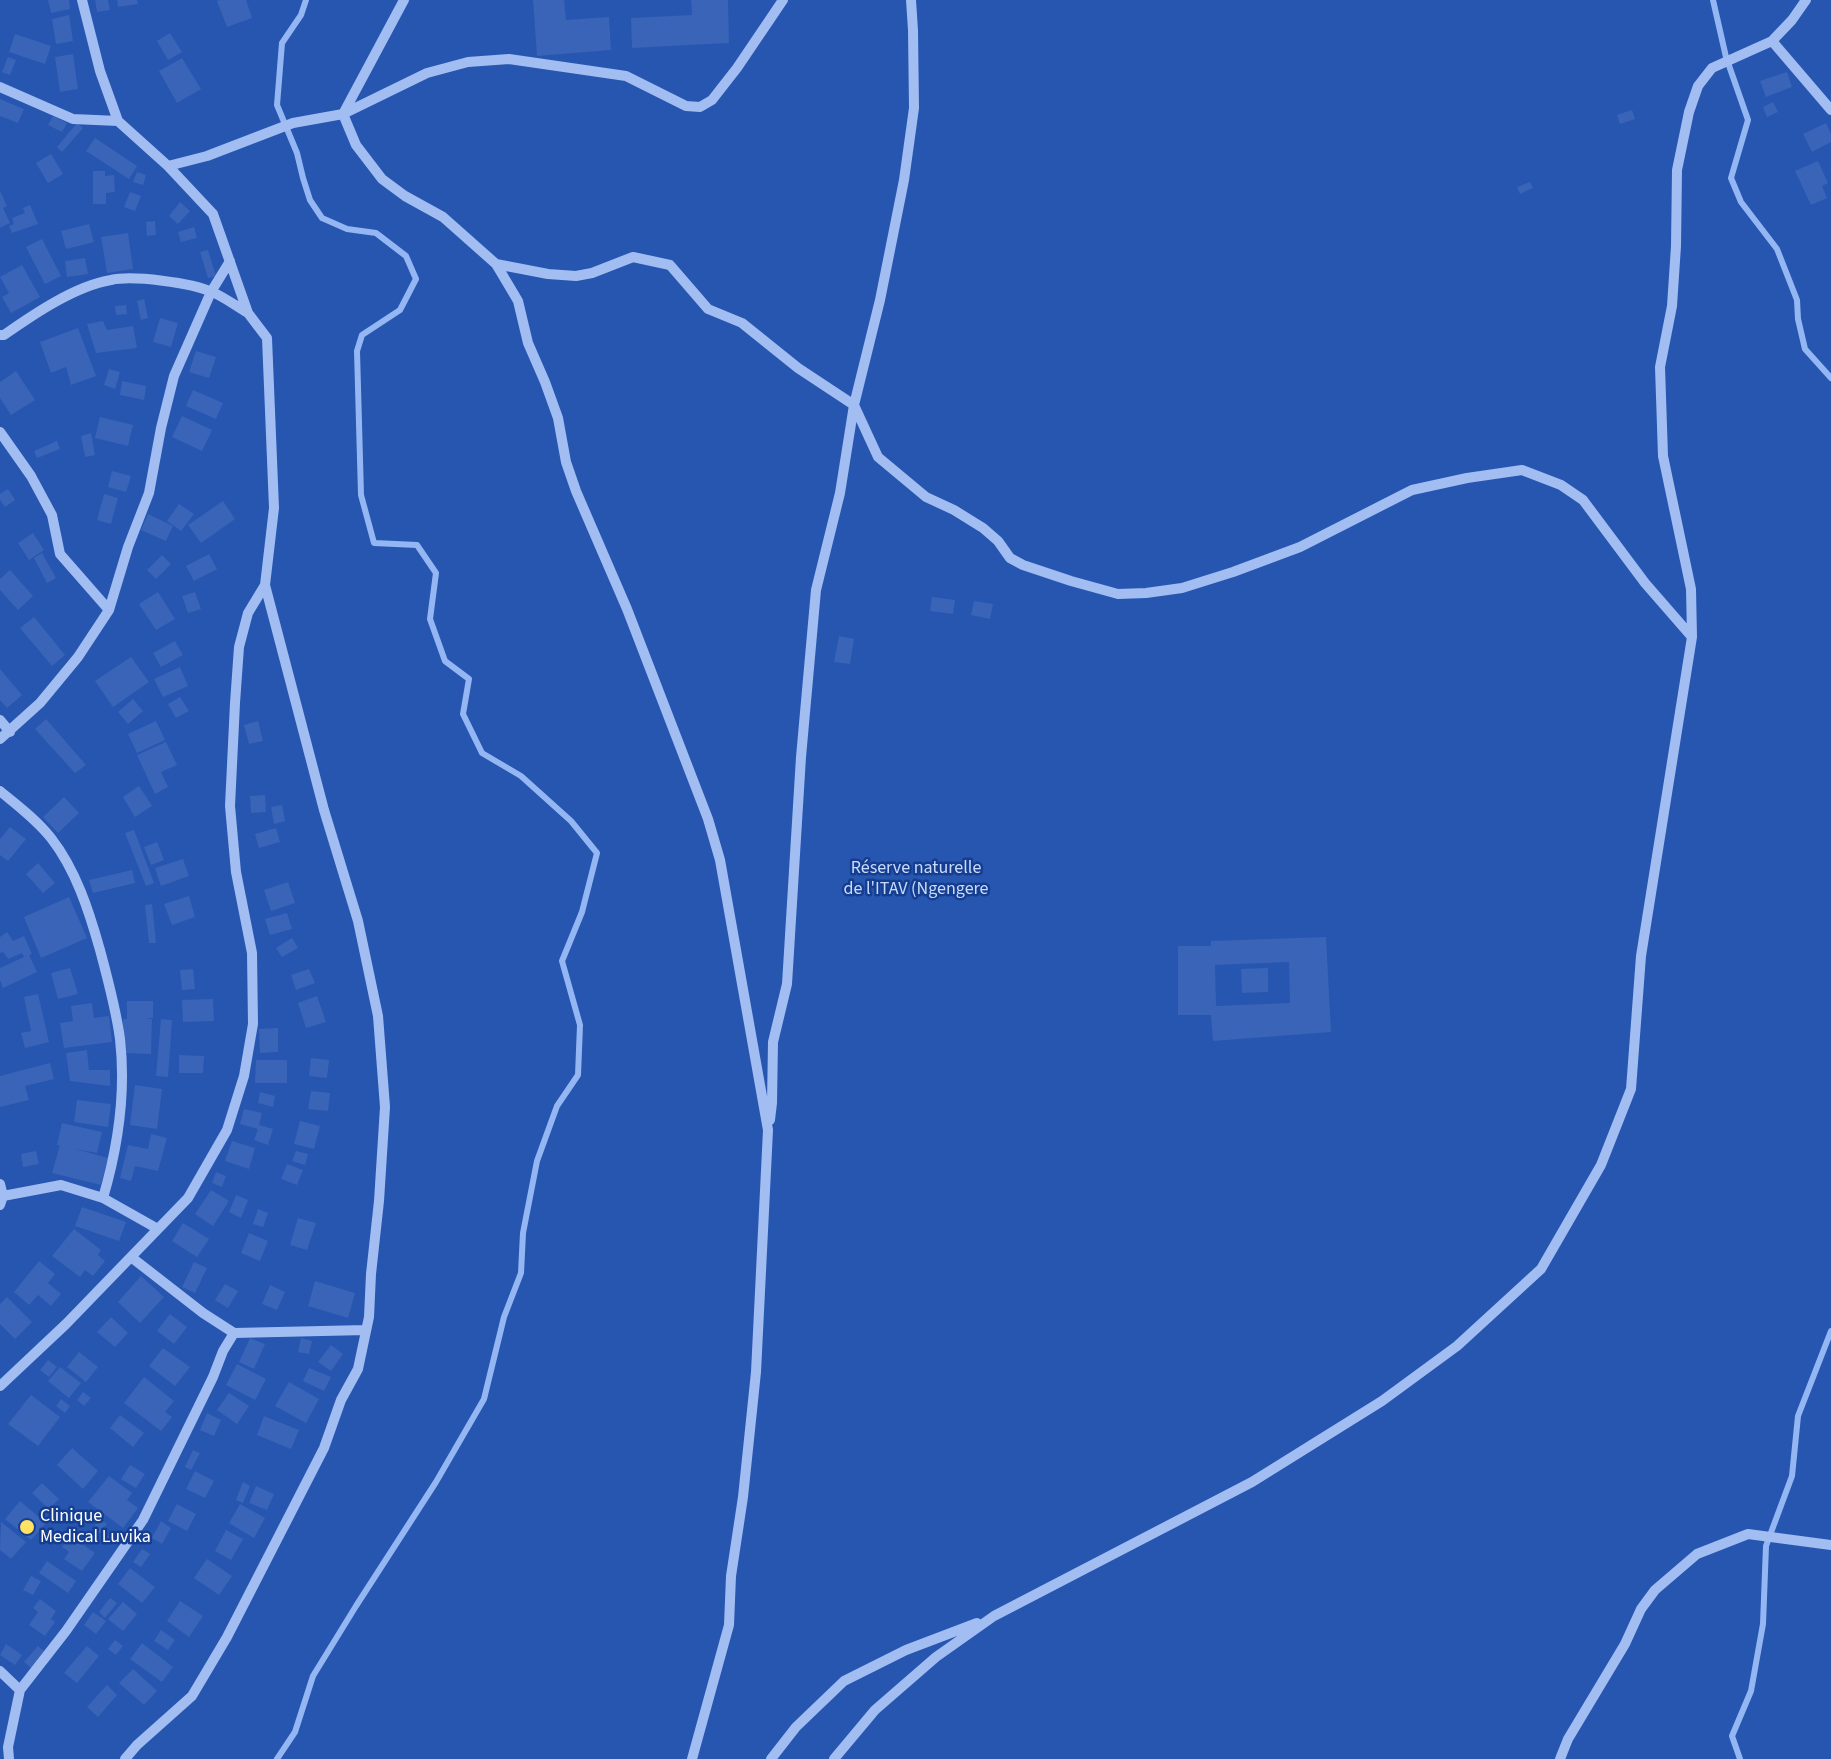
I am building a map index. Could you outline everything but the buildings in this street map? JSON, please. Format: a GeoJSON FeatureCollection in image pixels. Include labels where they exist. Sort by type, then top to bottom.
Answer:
{"type":"FeatureCollection","features":[{"type":"Feature","properties":{"kind":"street"},"geometry":{"type":"LineString","coordinates":[[82,0],[100,71],[118,121],[168,166],[213,214],[248,313],[267,338],[274,508],[265,585],[324,810],[358,921],[378,1016],[385,1107],[379,1201],[366,1330],[358,1369],[342,1400],[324,1448],[226,1637],[192,1696],[137,1745],[125,1759]]}},
{"type":"Feature","properties":{"kind":"street"},"geometry":{"type":"LineString","coordinates":[[343,114],[404,0]]}},
{"type":"Feature","properties":{"kind":"street"},"geometry":{"type":"LineString","coordinates":[[168,166],[207,156],[293,123],[343,114],[427,73],[468,62],[509,59],[626,76],[686,106],[700,107],[712,100],[783,0]]}},
{"type":"Feature","properties":{"kind":"street"},"geometry":{"type":"LineString","coordinates":[[902,0],[913,30]]}},
{"type":"Feature","properties":{"kind":"street"},"geometry":{"type":"LineString","coordinates":[[692,1759],[729,1625],[731,1576],[743,1497],[756,1372],[768,1130],[772,1103],[773,1042],[787,984],[802,746],[816,590],[840,493],[854,405],[880,300],[904,180],[914,108],[913,30],[910,0]]}},
{"type":"Feature","properties":{"kind":"street"},"geometry":{"type":"LineString","coordinates":[[771,1759],[796,1727],[844,1681],[906,1650],[994,1616],[1252,1482],[1382,1401],[1457,1346],[1541,1269],[1601,1165],[1631,1089],[1641,957],[1692,637],[1691,589],[1663,456],[1660,366],[1672,306],[1677,170],[1689,112],[1698,86],[1712,68],[1772,40],[1792,20],[1806,0]]}},
{"type":"Feature","properties":{"kind":"street"},"geometry":{"type":"LineString","coordinates":[[1772,40],[1831,110]]}},
{"type":"Feature","properties":{"kind":"street"},"geometry":{"type":"LineString","coordinates":[[0,87],[73,119],[118,121]]}},
{"type":"Feature","properties":{"kind":"street"},"geometry":{"type":"LineString","coordinates":[[343,114],[356,145],[382,179],[405,196],[443,217],[496,264],[518,300],[528,343],[558,418],[566,462],[576,491],[627,609],[708,819],[720,860],[731,912],[768,1130]]}},
{"type":"Feature","properties":{"kind":"street"},"geometry":{"type":"LineString","coordinates":[[496,264],[548,274],[576,276],[592,273],[633,257],[670,265],[708,309],[742,323],[798,368],[854,405],[878,457],[926,497],[954,510],[983,528],[998,541],[1010,558],[1023,565],[1062,578],[1118,594],[1182,588],[1300,547],[1412,490],[1467,478],[1521,470],[1562,485],[1583,501],[1646,583],[1692,637]]}},
{"type":"Feature","properties":{"kind":"street"},"geometry":{"type":"LineString","coordinates":[[0,740],[39,703],[78,657],[109,610],[128,547],[149,493],[161,428],[174,376],[211,292],[230,261]]}},
{"type":"Feature","properties":{"kind":"street"},"geometry":{"type":"LineString","coordinates":[[0,335],[4,335],[41,310],[74,293],[112,279],[158,280],[211,292],[248,313]]}},
{"type":"Feature","properties":{"kind":"street"},"geometry":{"type":"LineString","coordinates":[[0,432],[31,476],[52,515],[60,554],[109,610]]}},
{"type":"Feature","properties":{"kind":"street"},"geometry":{"type":"LineString","coordinates":[[0,1386],[66,1324],[188,1198],[227,1130],[244,1076],[253,1024],[252,953],[236,872],[230,806],[239,647],[248,613],[265,585]]}},
{"type":"Feature","properties":{"kind":"street"},"geometry":{"type":"LineString","coordinates":[[0,720],[10,732]]}},
{"type":"Feature","properties":{"kind":"street"},"geometry":{"type":"LineString","coordinates":[[0,791],[50,837],[75,876],[92,921],[114,1006],[120,1042],[120,1121],[114,1161],[104,1198]]}},
{"type":"Feature","properties":{"kind":"street"},"geometry":{"type":"LineString","coordinates":[[0,1184],[2,1201],[61,1185],[104,1198],[158,1229]]}},
{"type":"Feature","properties":{"kind":"street"},"geometry":{"type":"LineString","coordinates":[[131,1257],[202,1313],[234,1333],[366,1330]]}},
{"type":"Feature","properties":{"kind":"street"},"geometry":{"type":"LineString","coordinates":[[9,1759],[8,1747],[20,1690],[66,1631],[143,1520],[213,1377],[223,1351],[234,1333]]}},
{"type":"Feature","properties":{"kind":"street"},"geometry":{"type":"LineString","coordinates":[[1560,1759],[1568,1739],[1625,1644],[1641,1609],[1655,1590],[1697,1554],[1748,1534],[1831,1545]]}},
{"type":"Feature","properties":{"kind":"street"},"geometry":{"type":"LineString","coordinates":[[834,1759],[875,1710],[936,1657],[994,1616]]}},
{"type":"Feature","properties":{"kind":"street"},"geometry":{"type":"LineString","coordinates":[[0,1671],[20,1690]]}},
{"type":"Feature","properties":{"kind":"green space","name":"Réserve naturelle de l'ITAV (Ngengere"},"geometry":{"type":"Polygon","coordinates":[[[0,0],[1831,0],[1831,1759],[0,1759],[0,0]]]}},
{"type":"Feature","properties":{"kind":"waterway"},"geometry":{"type":"LineString","coordinates":[[277,1759],[295,1732],[313,1676],[436,1482],[484,1399],[504,1317],[521,1273],[523,1233],[537,1161],[557,1106],[578,1075],[580,1025],[562,961],[582,912],[597,853],[571,821],[521,776],[482,753],[463,714],[469,679],[445,661],[430,619],[436,573],[417,545],[374,543],[361,495],[357,351],[362,335],[400,310],[416,279],[406,256],[376,233],[347,229],[322,218],[310,200],[297,153],[277,105],[282,43],[301,15],[306,0]]}},
{"type":"Feature","properties":{"kind":"waterway"},"geometry":{"type":"LineString","coordinates":[[1713,0],[1726,57],[1748,120],[1731,178],[1741,202],[1777,249],[1797,300],[1798,319],[1805,349],[1831,378]]}},
{"type":"Feature","properties":{"kind":"waterway"},"geometry":{"type":"LineString","coordinates":[[1740,1759],[1732,1736],[1751,1691],[1763,1624],[1766,1546],[1792,1476],[1798,1416],[1831,1331]]}},
{"type":"Feature","properties":{"kind":"place","name":"Clinique Medical Luvika"},"geometry":{"type":"Point","coordinates":[27,1527]}}]}
